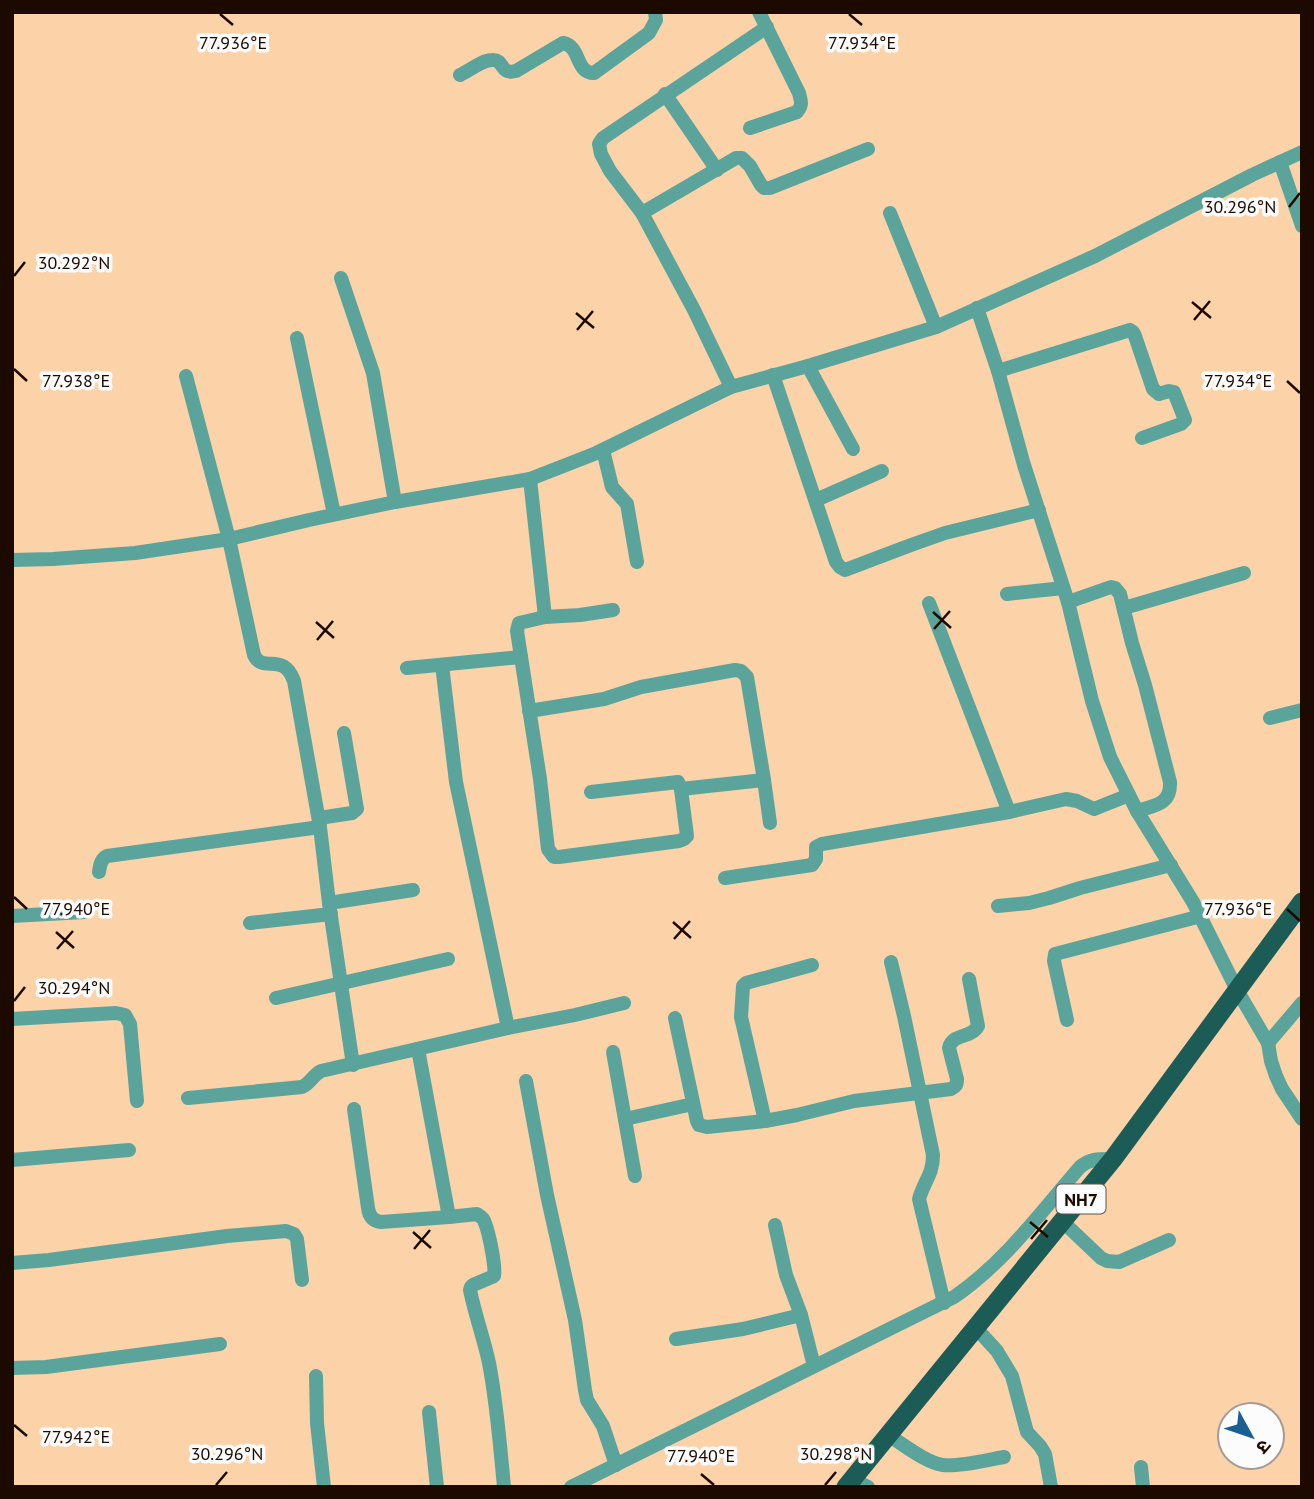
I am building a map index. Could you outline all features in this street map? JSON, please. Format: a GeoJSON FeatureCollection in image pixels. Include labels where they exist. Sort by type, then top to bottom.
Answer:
{"type":"FeatureCollection","features":[{"type":"Feature","properties":{"kind":"highway","name":"NH7"},"geometry":{"type":"LineString","coordinates":[[856,1484],[888,1435],[1113,1159],[1302,902]]}},
{"type":"Feature","properties":{"kind":"street"},"geometry":{"type":"LineString","coordinates":[[460,75],[494,59],[505,71],[516,71],[563,43],[568,43],[573,48],[588,73],[594,73],[649,33],[656,20],[655,12]]}},
{"type":"Feature","properties":{"kind":"street"},"geometry":{"type":"LineString","coordinates":[[750,128],[797,112],[802,102],[759,12]]}},
{"type":"Feature","properties":{"kind":"street"},"geometry":{"type":"LineString","coordinates":[[731,387],[694,310],[642,213],[610,171],[599,144],[603,138],[665,94],[767,27]]}},
{"type":"Feature","properties":{"kind":"street"},"geometry":{"type":"LineString","coordinates":[[665,94],[717,170]]}},
{"type":"Feature","properties":{"kind":"street"},"geometry":{"type":"LineString","coordinates":[[642,213],[736,158],[742,158],[761,185],[769,188],[868,149]]}},
{"type":"Feature","properties":{"kind":"street"},"geometry":{"type":"LineString","coordinates":[[12,560],[135,553],[229,539],[334,514],[530,479],[603,450],[731,387],[936,327],[1095,256],[1302,152]]}},
{"type":"Feature","properties":{"kind":"street"},"geometry":{"type":"LineString","coordinates":[[1280,162],[1302,226]]}},
{"type":"Feature","properties":{"kind":"street"},"geometry":{"type":"LineString","coordinates":[[890,213],[936,327]]}},
{"type":"Feature","properties":{"kind":"street"},"geometry":{"type":"LineString","coordinates":[[341,278],[373,373],[395,502]]}},
{"type":"Feature","properties":{"kind":"street"},"geometry":{"type":"LineString","coordinates":[[977,308],[1066,595],[1092,701],[1110,757],[1137,811],[1201,916],[1237,990],[1268,1043],[1276,1076],[1295,1098],[1302,1119]]}},
{"type":"Feature","properties":{"kind":"street"},"geometry":{"type":"LineString","coordinates":[[998,371],[1130,330],[1153,389],[1159,394],[1174,392],[1185,420],[1181,424],[1142,438]]}},
{"type":"Feature","properties":{"kind":"street"},"geometry":{"type":"LineString","coordinates":[[298,338],[334,514]]}},
{"type":"Feature","properties":{"kind":"street"},"geometry":{"type":"LineString","coordinates":[[808,366],[853,449]]}},
{"type":"Feature","properties":{"kind":"street"},"geometry":{"type":"LineString","coordinates":[[773,375],[839,567],[845,570],[945,533],[1038,510]]}},
{"type":"Feature","properties":{"kind":"street"},"geometry":{"type":"LineString","coordinates":[[186,376],[229,539],[255,660],[287,667],[294,681],[320,822],[353,1065]]}},
{"type":"Feature","properties":{"kind":"street"},"geometry":{"type":"LineString","coordinates":[[603,450],[612,488],[627,504],[638,562]]}},
{"type":"Feature","properties":{"kind":"street"},"geometry":{"type":"LineString","coordinates":[[816,500],[882,471]]}},
{"type":"Feature","properties":{"kind":"street"},"geometry":{"type":"LineString","coordinates":[[530,479],[545,617]]}},
{"type":"Feature","properties":{"kind":"street"},"geometry":{"type":"LineString","coordinates":[[1124,608],[1244,573]]}},
{"type":"Feature","properties":{"kind":"street"},"geometry":{"type":"LineString","coordinates":[[1007,594],[1066,595],[1111,587],[1120,594],[1170,782],[1169,798],[1137,811]]}},
{"type":"Feature","properties":{"kind":"street"},"geometry":{"type":"LineString","coordinates":[[929,603],[1009,812]]}},
{"type":"Feature","properties":{"kind":"street"},"geometry":{"type":"LineString","coordinates":[[591,792],[678,782],[687,836],[684,839],[554,857],[548,849],[517,631],[519,623],[545,617],[613,610]]}},
{"type":"Feature","properties":{"kind":"street"},"geometry":{"type":"LineString","coordinates":[[407,668],[521,657]]}},
{"type":"Feature","properties":{"kind":"street"},"geometry":{"type":"LineString","coordinates":[[442,665],[456,782],[508,1028]]}},
{"type":"Feature","properties":{"kind":"street"},"geometry":{"type":"LineString","coordinates":[[529,711],[604,699],[641,687],[741,671],[747,677],[769,823]]}},
{"type":"Feature","properties":{"kind":"street"},"geometry":{"type":"LineString","coordinates":[[1270,718],[1302,710]]}},
{"type":"Feature","properties":{"kind":"street"},"geometry":{"type":"LineString","coordinates":[[99,872],[103,858],[107,856],[320,822],[352,813],[357,809],[344,733]]}},
{"type":"Feature","properties":{"kind":"street"},"geometry":{"type":"LineString","coordinates":[[681,789],[764,780]]}},
{"type":"Feature","properties":{"kind":"street"},"geometry":{"type":"LineString","coordinates":[[725,878],[812,865],[816,859],[816,847],[822,844],[1009,812],[1066,799],[1077,800],[1094,809],[1129,795]]}},
{"type":"Feature","properties":{"kind":"street"},"geometry":{"type":"LineString","coordinates":[[998,906],[1029,903],[1171,865]]}},
{"type":"Feature","properties":{"kind":"street"},"geometry":{"type":"LineString","coordinates":[[250,923],[413,890]]}},
{"type":"Feature","properties":{"kind":"street"},"geometry":{"type":"LineString","coordinates":[[12,916],[84,912]]}},
{"type":"Feature","properties":{"kind":"street"},"geometry":{"type":"LineString","coordinates":[[1067,1020],[1054,961],[1055,954],[1201,916]]}},
{"type":"Feature","properties":{"kind":"street"},"geometry":{"type":"LineString","coordinates":[[276,998],[448,959]]}},
{"type":"Feature","properties":{"kind":"street"},"geometry":{"type":"LineString","coordinates":[[891,962],[933,1154],[932,1172],[919,1199],[944,1303]]}},
{"type":"Feature","properties":{"kind":"street"},"geometry":{"type":"LineString","coordinates":[[765,1121],[741,1017],[743,986],[812,965]]}},
{"type":"Feature","properties":{"kind":"street"},"geometry":{"type":"LineString","coordinates":[[675,1018],[697,1121],[702,1127],[765,1121],[855,1101],[951,1089],[957,1084],[950,1044],[954,1039],[973,1033],[978,1026],[969,979]]}},
{"type":"Feature","properties":{"kind":"street"},"geometry":{"type":"LineString","coordinates":[[188,1098],[302,1087],[321,1071],[624,1003]]}},
{"type":"Feature","properties":{"kind":"street"},"geometry":{"type":"LineString","coordinates":[[1268,1043],[1302,1003]]}},
{"type":"Feature","properties":{"kind":"street"},"geometry":{"type":"LineString","coordinates":[[12,1019],[116,1013],[125,1015],[130,1024],[137,1101]]}},
{"type":"Feature","properties":{"kind":"street"},"geometry":{"type":"LineString","coordinates":[[418,1049],[449,1217]]}},
{"type":"Feature","properties":{"kind":"street"},"geometry":{"type":"LineString","coordinates":[[613,1052],[635,1176]]}},
{"type":"Feature","properties":{"kind":"street"},"geometry":{"type":"LineString","coordinates":[[526,1081],[547,1195],[575,1320],[587,1400],[603,1426],[616,1465]]}},
{"type":"Feature","properties":{"kind":"street"},"geometry":{"type":"LineString","coordinates":[[625,1119],[693,1104]]}},
{"type":"Feature","properties":{"kind":"street"},"geometry":{"type":"LineString","coordinates":[[354,1108],[368,1208],[372,1218],[381,1222],[477,1214],[485,1224],[495,1273],[494,1276],[473,1284],[470,1290],[483,1335],[496,1407],[504,1487]]}},
{"type":"Feature","properties":{"kind":"street"},"geometry":{"type":"LineString","coordinates":[[12,1160],[129,1150]]}},
{"type":"Feature","properties":{"kind":"street"},"geometry":{"type":"LineString","coordinates":[[571,1487],[944,1303],[975,1283],[993,1266],[1087,1161],[1094,1158],[1113,1159]]}},
{"type":"Feature","properties":{"kind":"street"},"geometry":{"type":"LineString","coordinates":[[1062,1222],[1101,1258],[1112,1262],[1119,1262],[1169,1240]]}},
{"type":"Feature","properties":{"kind":"street"},"geometry":{"type":"LineString","coordinates":[[775,1225],[786,1275],[801,1315],[814,1366]]}},
{"type":"Feature","properties":{"kind":"street"},"geometry":{"type":"LineString","coordinates":[[12,1263],[286,1231],[295,1234],[297,1239],[302,1280]]}},
{"type":"Feature","properties":{"kind":"street"},"geometry":{"type":"LineString","coordinates":[[676,1339],[743,1329],[801,1315]]}},
{"type":"Feature","properties":{"kind":"street"},"geometry":{"type":"LineString","coordinates":[[976,1328],[997,1351],[1012,1376],[1027,1432],[1045,1454],[1051,1487]]}},
{"type":"Feature","properties":{"kind":"street"},"geometry":{"type":"LineString","coordinates":[[12,1368],[46,1367],[220,1345]]}},
{"type":"Feature","properties":{"kind":"street"},"geometry":{"type":"LineString","coordinates":[[316,1376],[317,1435],[324,1487]]}},
{"type":"Feature","properties":{"kind":"street"},"geometry":{"type":"LineString","coordinates":[[429,1412],[438,1487]]}},
{"type":"Feature","properties":{"kind":"street"},"geometry":{"type":"LineString","coordinates":[[888,1435],[941,1465],[1004,1457]]}},
{"type":"Feature","properties":{"kind":"street"},"geometry":{"type":"LineString","coordinates":[[1141,1467],[1143,1487]]}}]}
